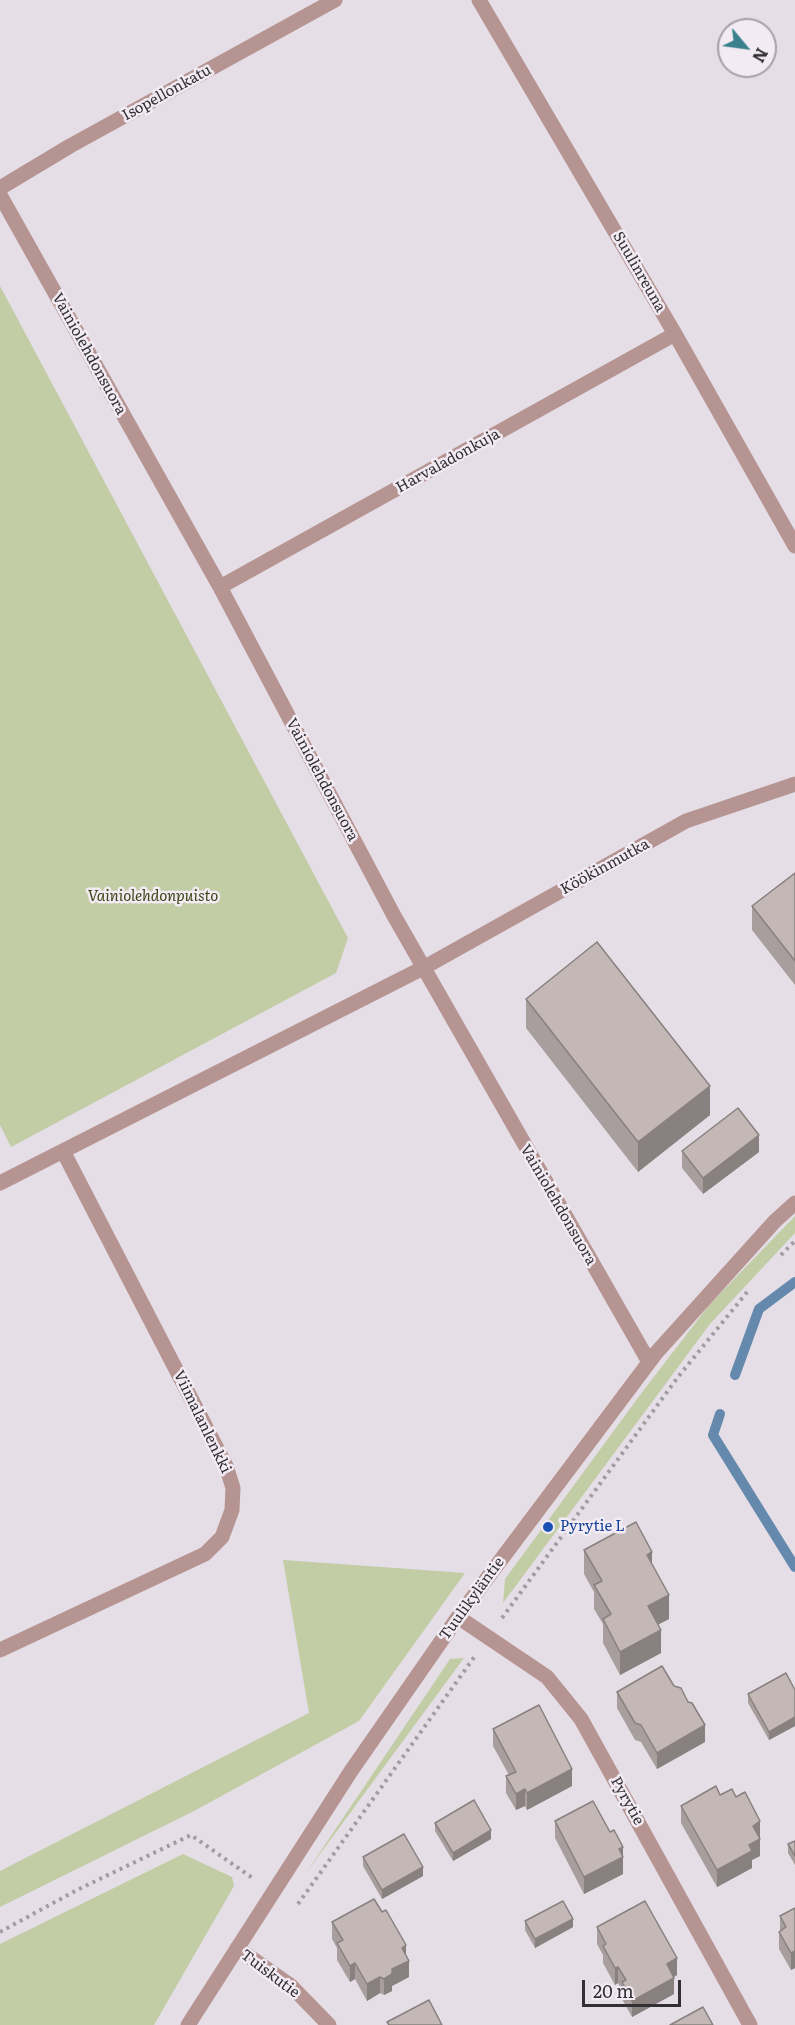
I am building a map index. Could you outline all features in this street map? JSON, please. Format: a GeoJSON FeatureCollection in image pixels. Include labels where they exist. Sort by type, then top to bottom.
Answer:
{"type":"FeatureCollection","features":[{"type":"Feature","properties":{"kind":"street","name":"Isopellonkatu"},"geometry":{"type":"LineString","coordinates":[[0,188],[70,146],[335,0]]}},
{"type":"Feature","properties":{"kind":"street","name":"Suulinreuna"},"geometry":{"type":"LineString","coordinates":[[479,0],[675,334],[795,546]]}},
{"type":"Feature","properties":{"kind":"street","name":"Vainiolehdonsuora"},"geometry":{"type":"LineString","coordinates":[[0,195],[220,587],[423,968],[649,1362]]}},
{"type":"Feature","properties":{"kind":"street","name":"Harvaladonkuja"},"geometry":{"type":"LineString","coordinates":[[220,587],[675,334]]}},
{"type":"Feature","properties":{"kind":"street","name":"Köökinmutka"},"geometry":{"type":"LineString","coordinates":[[423,968],[686,821],[795,783]]}},
{"type":"Feature","properties":{"kind":"street"},"geometry":{"type":"LineString","coordinates":[[0,1184],[423,968]]}},
{"type":"Feature","properties":{"kind":"street","name":"Viimalanlenkki"},"geometry":{"type":"LineString","coordinates":[[0,1650],[206,1554],[222,1537],[232,1510],[233,1488],[226,1466],[64,1153]]}},
{"type":"Feature","properties":{"kind":"street","name":"Tuulikyläntie"},"geometry":{"type":"LineString","coordinates":[[188,2025],[351,1771],[458,1617],[649,1362],[775,1221],[795,1203]]}},
{"type":"Feature","properties":{"kind":"street","name":"Pyrytie"},"geometry":{"type":"LineString","coordinates":[[458,1617],[548,1677],[581,1719],[750,2025]]}},
{"type":"Feature","properties":{"kind":"street","name":"Tuiskutie"},"geometry":{"type":"LineString","coordinates":[[237,1948],[291,1986],[329,2025]]}},
{"type":"Feature","properties":{"kind":"green space","name":"Vainiolehdonpuisto"},"geometry":{"type":"Polygon","coordinates":[[[0,286],[348,938],[336,973],[11,1147],[0,1125],[0,286]]]}},
{"type":"Feature","properties":{"kind":"green space"},"geometry":{"type":"Polygon","coordinates":[[[795,1216],[795,1233],[710,1324],[503,1603],[505,1579],[643,1391],[710,1304],[795,1216]]]}},
{"type":"Feature","properties":{"kind":"green space"},"geometry":{"type":"Polygon","coordinates":[[[283,1560],[465,1573],[359,1721],[194,1811],[0,1907],[0,1871],[309,1713],[283,1560]]]}},
{"type":"Feature","properties":{"kind":"green space"},"geometry":{"type":"Polygon","coordinates":[[[464,1658],[306,1873],[450,1659],[464,1658]]]}},
{"type":"Feature","properties":{"kind":"green space"},"geometry":{"type":"Polygon","coordinates":[[[183,1854],[232,1877],[234,1886],[154,2025],[0,2025],[0,1944],[183,1854]]]}},
{"type":"Feature","properties":{"kind":"building"},"geometry":{"type":"Polygon","coordinates":[[[795,873],[795,961],[752,906],[795,873]]]}},
{"type":"Feature","properties":{"kind":"building"},"geometry":{"type":"Polygon","coordinates":[[[597,942],[710,1086],[638,1142],[526,999],[597,942]]]}},
{"type":"Feature","properties":{"kind":"building"},"geometry":{"type":"Polygon","coordinates":[[[738,1108],[759,1135],[703,1178],[682,1151],[738,1108]]]}},
{"type":"Feature","properties":{"kind":"building"},"geometry":{"type":"Polygon","coordinates":[[[636,1522],[652,1552],[647,1555],[669,1595],[648,1606],[661,1630],[620,1652],[603,1619],[611,1614],[594,1585],[602,1581],[584,1550],[636,1522]]]}},
{"type":"Feature","properties":{"kind":"building"},"geometry":{"type":"Polygon","coordinates":[[[662,1666],[674,1686],[681,1688],[688,1702],[692,1703],[705,1725],[657,1753],[641,1725],[635,1723],[617,1692],[662,1666]]]}},
{"type":"Feature","properties":{"kind":"building"},"geometry":{"type":"Polygon","coordinates":[[[786,1673],[795,1690],[795,1717],[769,1732],[748,1694],[786,1673]]]}},
{"type":"Feature","properties":{"kind":"building"},"geometry":{"type":"Polygon","coordinates":[[[539,1705],[572,1769],[527,1793],[525,1789],[516,1794],[506,1776],[516,1772],[493,1729],[539,1705]]]}},
{"type":"Feature","properties":{"kind":"building"},"geometry":{"type":"Polygon","coordinates":[[[716,1786],[720,1795],[732,1789],[736,1797],[745,1792],[760,1821],[753,1826],[760,1839],[749,1845],[752,1851],[717,1870],[681,1806],[716,1786]]]}},
{"type":"Feature","properties":{"kind":"building"},"geometry":{"type":"Polygon","coordinates":[[[474,1800],[491,1830],[453,1853],[435,1823],[474,1800]]]}},
{"type":"Feature","properties":{"kind":"building"},"geometry":{"type":"Polygon","coordinates":[[[593,1801],[610,1832],[614,1830],[623,1847],[619,1849],[623,1857],[584,1877],[555,1821],[593,1801]]]}},
{"type":"Feature","properties":{"kind":"building"},"geometry":{"type":"Polygon","coordinates":[[[404,1834],[423,1867],[382,1890],[363,1857],[404,1834]]]}},
{"type":"Feature","properties":{"kind":"building"},"geometry":{"type":"Polygon","coordinates":[[[795,1841],[795,1856],[788,1844],[795,1841]]]}},
{"type":"Feature","properties":{"kind":"building"},"geometry":{"type":"Polygon","coordinates":[[[374,1899],[382,1912],[386,1910],[406,1945],[402,1948],[409,1961],[392,1969],[392,1974],[384,1979],[380,1977],[367,1984],[355,1963],[350,1966],[337,1943],[343,1940],[332,1922],[374,1899]]]}},
{"type":"Feature","properties":{"kind":"building"},"geometry":{"type":"Polygon","coordinates":[[[563,1901],[573,1919],[535,1939],[525,1921],[563,1901]]]}},
{"type":"Feature","properties":{"kind":"building"},"geometry":{"type":"Polygon","coordinates":[[[645,1901],[677,1958],[667,1964],[674,1978],[632,2001],[622,1982],[626,1980],[618,1967],[615,1968],[603,1946],[606,1944],[597,1927],[645,1901]]]}},
{"type":"Feature","properties":{"kind":"building"},"geometry":{"type":"Polygon","coordinates":[[[795,1908],[795,1951],[791,1953],[779,1932],[786,1927],[780,1916],[795,1908]]]}},
{"type":"Feature","properties":{"kind":"building"},"geometry":{"type":"Polygon","coordinates":[[[429,2000],[442,2025],[389,2025],[387,2022],[429,2000]]]}},
{"type":"Feature","properties":{"kind":"building"},"geometry":{"type":"Polygon","coordinates":[[[703,2007],[713,2025],[670,2025],[703,2007]]]}},
{"type":"Feature","properties":{"kind":"waterway"},"geometry":{"type":"LineString","coordinates":[[735,1375],[759,1309],[795,1282]]}},
{"type":"Feature","properties":{"kind":"waterway"},"geometry":{"type":"LineString","coordinates":[[720,1414],[713,1435],[795,1567]]}},
{"type":"Feature","properties":{"kind":"place","name":"Pyrytie L"},"geometry":{"type":"Point","coordinates":[548,1527]}}]}
